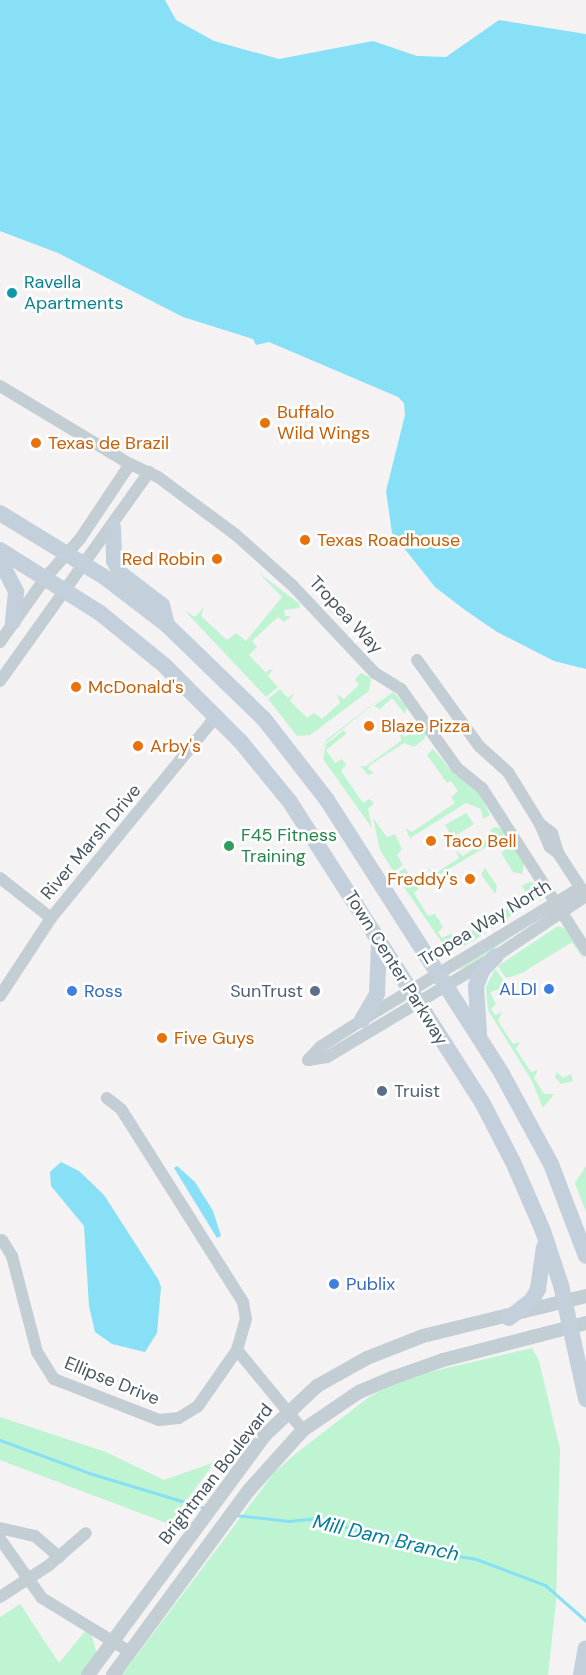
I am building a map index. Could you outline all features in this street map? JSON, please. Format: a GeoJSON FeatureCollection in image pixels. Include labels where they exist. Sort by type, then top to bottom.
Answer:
{"type":"FeatureCollection","features":[{"type":"Feature","properties":{"kind":"main road","name":"Town Center Parkway"},"geometry":{"type":"LineString","coordinates":[[0,513],[84,564],[168,625],[264,719],[327,800],[480,1040],[551,1164],[586,1256]]}},
{"type":"Feature","properties":{"kind":"main road"},"geometry":{"type":"LineString","coordinates":[[113,527],[114,561],[121,574],[162,605],[168,625]]}},
{"type":"Feature","properties":{"kind":"main road","name":"Town Center Parkway"},"geometry":{"type":"LineString","coordinates":[[0,550],[68,591],[164,665],[217,715],[290,802],[483,1104],[543,1231],[566,1302],[579,1325],[586,1399]]}},
{"type":"Feature","properties":{"kind":"main road"},"geometry":{"type":"LineString","coordinates":[[0,560],[16,592],[13,622]]}},
{"type":"Feature","properties":{"kind":"main road"},"geometry":{"type":"LineString","coordinates":[[362,1020],[377,994],[379,940]]}},
{"type":"Feature","properties":{"kind":"main road"},"geometry":{"type":"LineString","coordinates":[[480,1040],[476,986],[483,969],[496,956]]}},
{"type":"Feature","properties":{"kind":"main road"},"geometry":{"type":"LineString","coordinates":[[509,1317],[532,1299],[538,1289],[544,1262],[543,1231]]}},
{"type":"Feature","properties":{"kind":"main road"},"geometry":{"type":"LineString","coordinates":[[581,1675],[586,1648]]}},
{"type":"Feature","properties":{"kind":"street","name":"Tropea Way"},"geometry":{"type":"LineString","coordinates":[[0,386],[183,494],[260,555],[375,673],[401,689],[457,768],[482,788],[586,950]]}},
{"type":"Feature","properties":{"kind":"street"},"geometry":{"type":"LineString","coordinates":[[0,642],[46,577],[80,539],[130,464]]}},
{"type":"Feature","properties":{"kind":"street"},"geometry":{"type":"LineString","coordinates":[[0,681],[68,591],[84,564],[113,527],[149,472]]}},
{"type":"Feature","properties":{"kind":"street"},"geometry":{"type":"LineString","coordinates":[[417,660],[479,746],[508,772],[540,824],[552,833],[558,853],[584,893]]}},
{"type":"Feature","properties":{"kind":"street","name":"River Marsh Drive"},"geometry":{"type":"LineString","coordinates":[[0,996],[51,918],[217,715]]}},
{"type":"Feature","properties":{"kind":"street"},"geometry":{"type":"LineString","coordinates":[[0,878],[51,918]]}},
{"type":"Feature","properties":{"kind":"street","name":"Tropea Way North"},"geometry":{"type":"LineString","coordinates":[[414,996],[554,900],[584,893]]}},
{"type":"Feature","properties":{"kind":"street","name":"Tropea Way North"},"geometry":{"type":"LineString","coordinates":[[441,979],[496,956],[563,913],[584,893]]}},
{"type":"Feature","properties":{"kind":"street"},"geometry":{"type":"LineString","coordinates":[[414,996],[327,1057],[308,1060],[320,1047],[362,1020],[414,996]]}},
{"type":"Feature","properties":{"kind":"street","name":"Ellipse Drive"},"geometry":{"type":"LineString","coordinates":[[2,1240],[12,1256],[37,1352],[54,1379],[133,1412],[159,1420],[179,1418],[198,1406],[237,1350],[246,1319],[243,1302],[121,1109],[107,1098]]}},
{"type":"Feature","properties":{"kind":"street","name":"Brightman Boulevard"},"geometry":{"type":"LineString","coordinates":[[88,1675],[225,1486],[287,1411],[316,1386],[367,1358],[423,1336],[509,1317],[586,1296]]}},
{"type":"Feature","properties":{"kind":"street","name":"Brightman Boulevard"},"geometry":{"type":"LineString","coordinates":[[113,1675],[249,1490],[303,1430],[359,1392],[394,1377],[579,1325]]}},
{"type":"Feature","properties":{"kind":"street"},"geometry":{"type":"LineString","coordinates":[[237,1350],[303,1430]]}},
{"type":"Feature","properties":{"kind":"street"},"geometry":{"type":"LineString","coordinates":[[0,1528],[22,1530],[35,1536],[59,1557]]}},
{"type":"Feature","properties":{"kind":"street"},"geometry":{"type":"LineString","coordinates":[[0,1597],[59,1557],[86,1533]]}},
{"type":"Feature","properties":{"kind":"street"},"geometry":{"type":"LineString","coordinates":[[0,1539],[42,1598],[130,1652]]}},
{"type":"Feature","properties":{"kind":"green space"},"geometry":{"type":"Polygon","coordinates":[[[259,573],[300,604],[299,608],[284,610],[285,616],[291,616],[284,622],[278,617],[252,641],[257,647],[249,655],[265,672],[273,669],[268,676],[278,687],[266,697],[185,611],[195,617],[204,607],[201,616],[227,640],[236,633],[246,641],[282,597],[259,573]]]}},
{"type":"Feature","properties":{"kind":"green space"},"geometry":{"type":"Polygon","coordinates":[[[361,673],[371,678],[369,691],[310,735],[297,736],[268,699],[280,689],[288,698],[294,693],[290,701],[307,718],[314,713],[322,719],[340,703],[337,694],[344,699],[359,685],[355,679],[361,673]]]}},
{"type":"Feature","properties":{"kind":"green space"},"geometry":{"type":"Polygon","coordinates":[[[389,692],[326,742],[319,757],[326,740],[389,692]]]}},
{"type":"Feature","properties":{"kind":"green space"},"geometry":{"type":"Polygon","coordinates":[[[393,692],[407,707],[405,714],[392,698],[380,709],[374,706],[393,692]]]}},
{"type":"Feature","properties":{"kind":"green space"},"geometry":{"type":"Polygon","coordinates":[[[413,723],[420,724],[426,734],[424,739],[414,747],[404,743],[370,765],[368,769],[374,773],[368,775],[360,766],[366,766],[401,741],[400,732],[405,737],[412,732],[409,726],[413,723]]]}},
{"type":"Feature","properties":{"kind":"green space"},"geometry":{"type":"Polygon","coordinates":[[[344,730],[346,734],[326,750],[335,763],[342,759],[346,765],[341,771],[363,803],[369,799],[374,803],[368,809],[372,828],[323,759],[326,744],[344,730]]]}},
{"type":"Feature","properties":{"kind":"green space"},"geometry":{"type":"Polygon","coordinates":[[[433,749],[454,774],[478,791],[490,815],[483,819],[481,809],[466,803],[410,838],[405,828],[412,832],[455,803],[451,797],[458,791],[451,781],[447,783],[427,755],[433,749]]]}},
{"type":"Feature","properties":{"kind":"green space"},"geometry":{"type":"Polygon","coordinates":[[[466,813],[474,824],[447,841],[451,835],[445,825],[466,813]]]}},
{"type":"Feature","properties":{"kind":"green space"},"geometry":{"type":"Polygon","coordinates":[[[373,818],[387,837],[395,834],[402,849],[397,855],[403,865],[394,872],[380,850],[373,818]]]}},
{"type":"Feature","properties":{"kind":"green space"},"geometry":{"type":"Polygon","coordinates":[[[496,827],[502,829],[524,864],[522,874],[513,872],[501,853],[506,849],[499,839],[434,878],[428,868],[436,873],[459,858],[456,851],[463,856],[480,845],[478,837],[484,842],[493,837],[490,830],[496,827]]]}},
{"type":"Feature","properties":{"kind":"green space"},"geometry":{"type":"Polygon","coordinates":[[[405,868],[416,885],[424,883],[414,893],[428,916],[435,914],[443,927],[438,932],[442,938],[451,934],[455,941],[479,926],[486,933],[466,945],[447,950],[395,874],[405,868]]]}},
{"type":"Feature","properties":{"kind":"green space"},"geometry":{"type":"Polygon","coordinates":[[[485,868],[497,886],[495,894],[481,874],[485,868]]]}},
{"type":"Feature","properties":{"kind":"green space"},"geometry":{"type":"Polygon","coordinates":[[[529,882],[537,884],[541,900],[537,898],[488,931],[483,923],[527,896],[522,886],[529,882]]]}},
{"type":"Feature","properties":{"kind":"green space"},"geometry":{"type":"Polygon","coordinates":[[[533,922],[467,967],[457,970],[458,969],[533,922]]]}},
{"type":"Feature","properties":{"kind":"green space"},"geometry":{"type":"Polygon","coordinates":[[[558,926],[567,929],[586,963],[572,942],[522,973],[506,978],[498,966],[558,926]]]}},
{"type":"Feature","properties":{"kind":"green space"},"geometry":{"type":"Polygon","coordinates":[[[495,969],[508,986],[490,992],[496,1004],[491,1009],[495,1015],[502,1012],[498,1021],[513,1044],[520,1042],[516,1049],[531,1072],[538,1070],[534,1078],[544,1094],[554,1094],[543,1108],[532,1081],[488,1010],[486,987],[495,969]]]}},
{"type":"Feature","properties":{"kind":"green space"},"geometry":{"type":"Polygon","coordinates":[[[557,1072],[563,1078],[571,1074],[573,1081],[561,1084],[555,1077],[557,1072]]]}},
{"type":"Feature","properties":{"kind":"green space"},"geometry":{"type":"Polygon","coordinates":[[[586,1166],[586,1212],[575,1183],[586,1166]]]}},
{"type":"Feature","properties":{"kind":"green space"},"geometry":{"type":"Polygon","coordinates":[[[532,1348],[539,1361],[560,1449],[556,1602],[548,1675],[122,1675],[274,1473],[294,1455],[369,1397],[388,1387],[421,1374],[532,1348]]]}},
{"type":"Feature","properties":{"kind":"green space"},"geometry":{"type":"Polygon","coordinates":[[[0,1417],[106,1452],[164,1480],[215,1462],[169,1524],[0,1460],[0,1417]]]}},
{"type":"Feature","properties":{"kind":"green space"},"geometry":{"type":"Polygon","coordinates":[[[20,1604],[59,1663],[87,1629],[91,1633],[97,1654],[82,1675],[0,1675],[0,1617],[20,1604]]]}},
{"type":"Feature","properties":{"kind":"water"},"geometry":{"type":"Polygon","coordinates":[[[0,0],[165,0],[176,20],[214,41],[279,59],[373,41],[417,56],[446,57],[499,20],[586,34],[586,669],[554,661],[497,632],[465,610],[435,587],[392,533],[386,491],[405,415],[404,403],[398,397],[269,342],[256,345],[253,339],[183,317],[58,253],[0,231],[0,0]]]}},
{"type":"Feature","properties":{"kind":"water"},"geometry":{"type":"Polygon","coordinates":[[[61,1162],[79,1171],[104,1195],[158,1279],[161,1287],[157,1333],[145,1352],[112,1344],[95,1332],[89,1306],[84,1226],[51,1186],[50,1172],[61,1162]]]}},
{"type":"Feature","properties":{"kind":"water"},"geometry":{"type":"Polygon","coordinates":[[[177,1166],[195,1182],[213,1211],[221,1236],[217,1238],[174,1168],[177,1166]]]}},
{"type":"Feature","properties":{"kind":"waterway","name":"Mill Dam Branch"},"geometry":{"type":"LineString","coordinates":[[0,1440],[89,1473],[205,1508]]}},
{"type":"Feature","properties":{"kind":"waterway","name":"Mill Dam Branch"},"geometry":{"type":"LineString","coordinates":[[235,1515],[289,1521],[316,1518],[426,1551],[476,1559],[545,1585],[586,1621]]}},
{"type":"Feature","properties":{"kind":"place","name":"Ravella Apartments"},"geometry":{"type":"Point","coordinates":[12,293]}},
{"type":"Feature","properties":{"kind":"place","name":"Buffalo Wild Wings"},"geometry":{"type":"Point","coordinates":[265,423]}},
{"type":"Feature","properties":{"kind":"place","name":"Texas de Brazil"},"geometry":{"type":"Point","coordinates":[36,443]}},
{"type":"Feature","properties":{"kind":"place","name":"Texas Roadhouse"},"geometry":{"type":"Point","coordinates":[305,540]}},
{"type":"Feature","properties":{"kind":"place","name":"Red Robin"},"geometry":{"type":"Point","coordinates":[217,559]}},
{"type":"Feature","properties":{"kind":"place","name":"McDonald's"},"geometry":{"type":"Point","coordinates":[76,687]}},
{"type":"Feature","properties":{"kind":"place","name":"Blaze Pizza"},"geometry":{"type":"Point","coordinates":[369,726]}},
{"type":"Feature","properties":{"kind":"place","name":"Arby's"},"geometry":{"type":"Point","coordinates":[138,746]}},
{"type":"Feature","properties":{"kind":"place","name":"Taco Bell"},"geometry":{"type":"Point","coordinates":[431,841]}},
{"type":"Feature","properties":{"kind":"place","name":"F45 Fitness Training"},"geometry":{"type":"Point","coordinates":[229,846]}},
{"type":"Feature","properties":{"kind":"place","name":"Freddy's"},"geometry":{"type":"Point","coordinates":[470,879]}},
{"type":"Feature","properties":{"kind":"place","name":"ALDI"},"geometry":{"type":"Point","coordinates":[549,989]}},
{"type":"Feature","properties":{"kind":"place","name":"Ross"},"geometry":{"type":"Point","coordinates":[72,991]}},
{"type":"Feature","properties":{"kind":"place","name":"SunTrust"},"geometry":{"type":"Point","coordinates":[315,991]}},
{"type":"Feature","properties":{"kind":"place","name":"Five Guys"},"geometry":{"type":"Point","coordinates":[162,1038]}},
{"type":"Feature","properties":{"kind":"place","name":"Truist"},"geometry":{"type":"Point","coordinates":[382,1091]}},
{"type":"Feature","properties":{"kind":"place","name":"Publix"},"geometry":{"type":"Point","coordinates":[334,1284]}}]}
